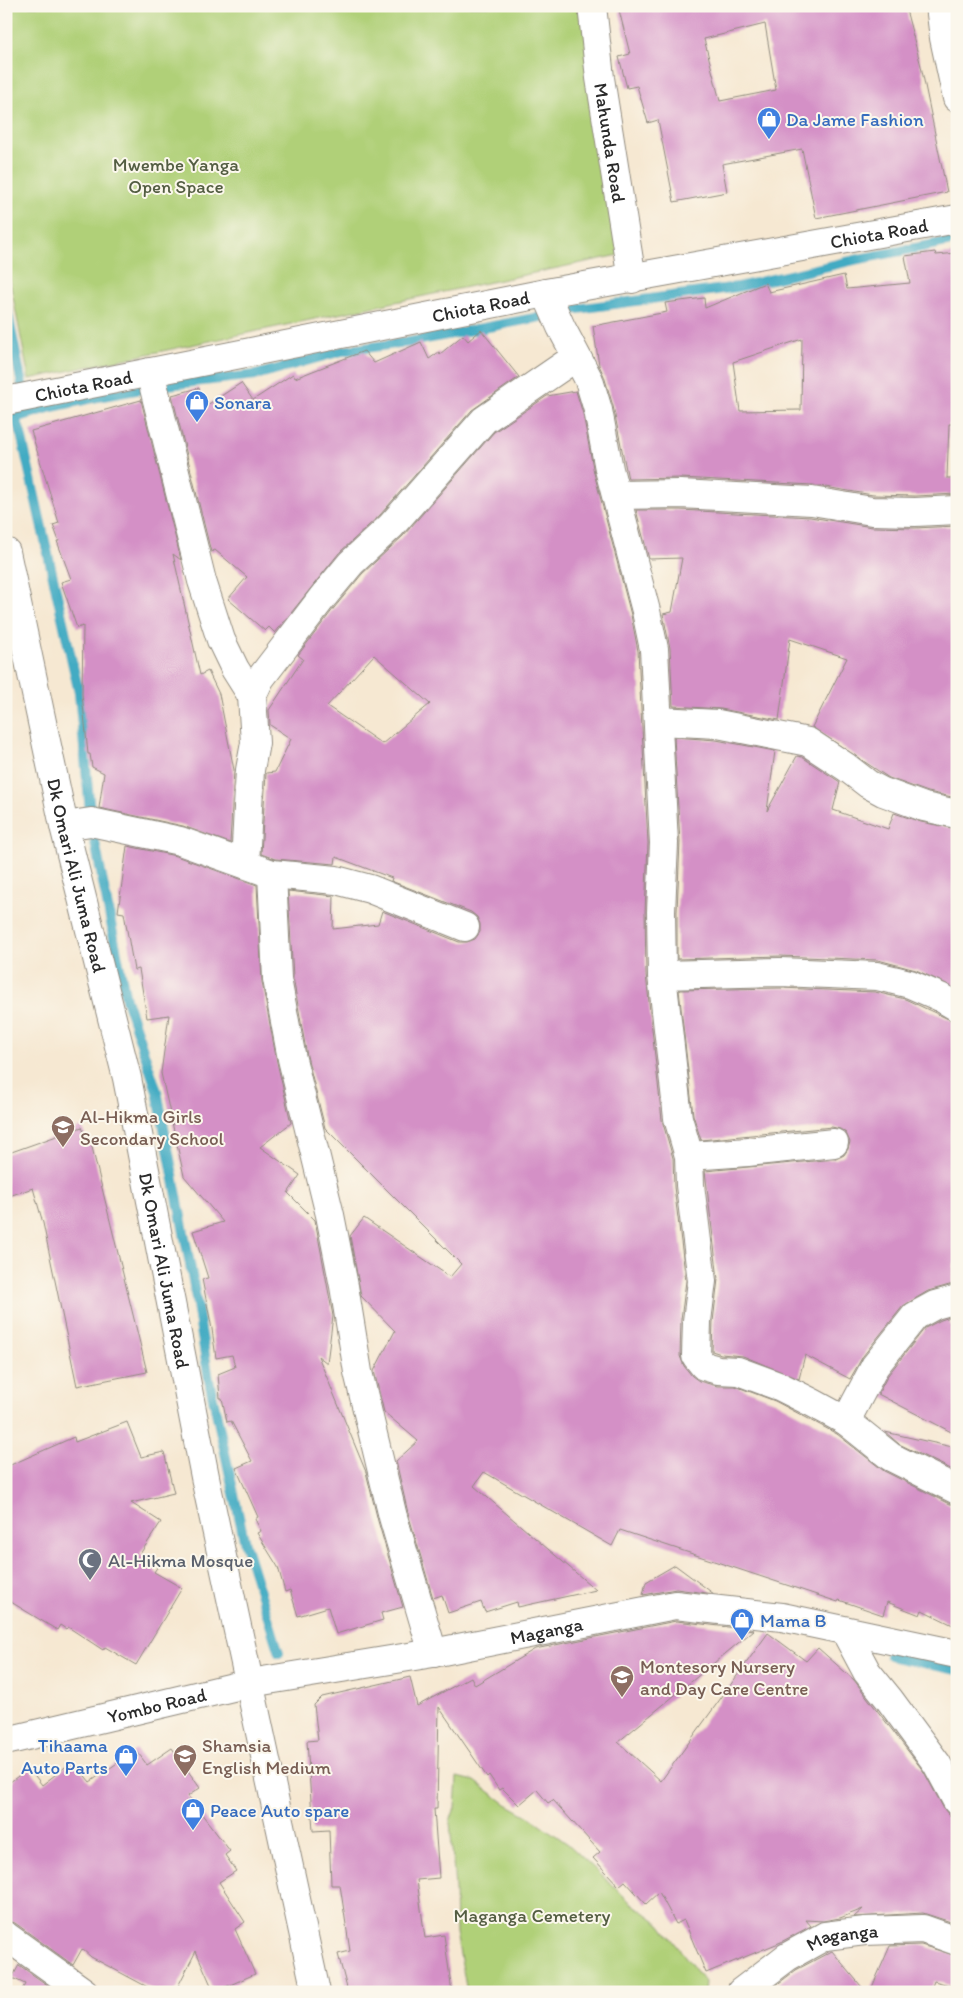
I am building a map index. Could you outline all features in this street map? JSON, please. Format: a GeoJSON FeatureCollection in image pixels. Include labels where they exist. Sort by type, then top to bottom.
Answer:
{"type":"FeatureCollection","features":[{"type":"Feature","properties":{"kind":"street","name":"Mahunda Road"},"geometry":{"type":"LineString","coordinates":[[592,6],[600,78],[632,279]]}},
{"type":"Feature","properties":{"kind":"street"},"geometry":{"type":"LineString","coordinates":[[940,6],[944,38],[957,98]]}},
{"type":"Feature","properties":{"kind":"street","name":"Chiota Road"},"geometry":{"type":"LineString","coordinates":[[6,401],[152,383],[553,308],[632,279],[957,219]]}},
{"type":"Feature","properties":{"kind":"street"},"geometry":{"type":"LineString","coordinates":[[553,308],[591,388],[598,410],[610,469],[654,649],[664,843],[662,975],[678,1118],[689,1156],[690,1185],[702,1281],[697,1321],[696,1356],[704,1366],[718,1370],[738,1372],[781,1387],[846,1421],[891,1457],[957,1490]]}},
{"type":"Feature","properties":{"kind":"street"},"geometry":{"type":"LineString","coordinates":[[252,696],[260,679],[351,563],[391,526],[484,420],[576,357]]}},
{"type":"Feature","properties":{"kind":"street"},"geometry":{"type":"LineString","coordinates":[[152,383],[202,581],[221,640],[235,669],[252,696],[255,743],[250,770],[245,864]]}},
{"type":"Feature","properties":{"kind":"street"},"geometry":{"type":"LineString","coordinates":[[617,495],[680,494],[803,501],[872,511],[915,512],[957,510]]}},
{"type":"Feature","properties":{"kind":"street","name":"Dk Omari Ali Juma Road"},"geometry":{"type":"LineString","coordinates":[[6,552],[64,826],[127,1078],[207,1487],[316,1992]]}},
{"type":"Feature","properties":{"kind":"street"},"geometry":{"type":"LineString","coordinates":[[658,720],[718,724],[808,742],[846,766],[868,784],[883,792],[924,807],[957,814]]}},
{"type":"Feature","properties":{"kind":"street"},"geometry":{"type":"LineString","coordinates":[[64,826],[91,822],[180,841],[272,874],[345,882],[370,889],[465,927]]}},
{"type":"Feature","properties":{"kind":"street"},"geometry":{"type":"LineString","coordinates":[[272,874],[277,979],[292,1059],[335,1242],[358,1372],[393,1517],[433,1653]]}},
{"type":"Feature","properties":{"kind":"street"},"geometry":{"type":"LineString","coordinates":[[662,975],[780,972],[877,976],[910,984],[940,997],[957,1007]]}},
{"type":"Feature","properties":{"kind":"street"},"geometry":{"type":"LineString","coordinates":[[689,1156],[834,1143]]}},
{"type":"Feature","properties":{"kind":"street"},"geometry":{"type":"LineString","coordinates":[[846,1421],[875,1366],[915,1316],[935,1305],[957,1299]]}},
{"type":"Feature","properties":{"kind":"street","name":"Maganga"},"geometry":{"type":"LineString","coordinates":[[250,1683],[433,1653],[675,1605],[782,1617],[957,1654]]}},
{"type":"Feature","properties":{"kind":"street"},"geometry":{"type":"LineString","coordinates":[[845,1631],[867,1672],[936,1764],[957,1801]]}},
{"type":"Feature","properties":{"kind":"street","name":"Yombo Road"},"geometry":{"type":"LineString","coordinates":[[6,1741],[250,1683]]}},
{"type":"Feature","properties":{"kind":"street","name":"Maganga"},"geometry":{"type":"LineString","coordinates":[[742,1992],[787,1957],[825,1936],[865,1931],[923,1929],[957,1941]]}},
{"type":"Feature","properties":{"kind":"street"},"geometry":{"type":"LineString","coordinates":[[6,1936],[84,1992]]}},
{"type":"Feature","properties":{"kind":"green space","name":"Mwembe Yanga Open Space"},"geometry":{"type":"Polygon","coordinates":[[[6,6],[588,6],[629,253],[29,379],[6,261],[6,6]]]}},
{"type":"Feature","properties":{"kind":"green space","name":"Maganga Cemetery"},"geometry":{"type":"Polygon","coordinates":[[[457,1777],[475,1781],[506,1804],[531,1818],[568,1844],[629,1901],[660,1924],[705,1982],[704,1992],[467,1992],[456,1933],[450,1821],[455,1808],[457,1777]]]}},
{"type":"Feature","properties":{"kind":"building"},"geometry":{"type":"Polygon","coordinates":[[[618,6],[905,6],[921,66],[947,192],[816,218],[802,149],[722,164],[727,192],[674,202],[658,120],[648,123],[637,86],[627,88],[619,57],[630,54],[618,6]],[[765,24],[704,39],[720,101],[776,90],[765,24]]]}},
{"type":"Feature","properties":{"kind":"building"},"geometry":{"type":"Polygon","coordinates":[[[935,252],[936,255],[957,253],[957,424],[949,424],[947,478],[957,478],[957,494],[873,495],[813,485],[681,478],[628,479],[613,406],[599,365],[593,326],[667,312],[665,303],[704,298],[705,308],[765,283],[769,292],[844,275],[847,289],[910,283],[905,256],[935,252]],[[802,339],[733,362],[740,411],[801,410],[802,339]]]}},
{"type":"Feature","properties":{"kind":"building"},"geometry":{"type":"Polygon","coordinates":[[[481,330],[519,377],[472,410],[380,515],[339,553],[275,633],[269,627],[265,631],[228,599],[247,577],[215,550],[211,552],[172,395],[199,388],[204,407],[241,383],[253,400],[293,374],[295,378],[364,351],[374,363],[421,342],[429,359],[439,352],[440,354],[463,335],[468,341],[481,330]]]}},
{"type":"Feature","properties":{"kind":"building"},"geometry":{"type":"Polygon","coordinates":[[[576,391],[583,414],[594,473],[631,615],[638,651],[648,843],[645,911],[646,975],[662,1120],[673,1158],[674,1187],[686,1281],[681,1319],[680,1356],[684,1366],[699,1381],[717,1386],[735,1386],[775,1401],[837,1434],[884,1471],[950,1504],[957,1505],[957,1627],[922,1610],[920,1615],[887,1602],[883,1615],[620,1530],[612,1546],[484,1472],[474,1486],[596,1590],[518,1607],[517,1602],[485,1612],[481,1602],[448,1613],[442,1595],[433,1598],[408,1513],[396,1461],[418,1441],[384,1412],[374,1371],[395,1331],[361,1296],[350,1236],[364,1218],[450,1277],[461,1264],[325,1128],[307,1056],[293,977],[288,891],[334,896],[333,929],[378,924],[382,911],[459,942],[467,942],[475,939],[480,932],[480,924],[477,917],[471,912],[391,881],[392,878],[336,857],[335,864],[275,859],[261,854],[266,773],[275,772],[291,739],[270,725],[269,710],[303,659],[298,655],[362,574],[403,536],[494,432],[547,396],[576,391]],[[374,655],[327,706],[382,744],[430,704],[374,655]]]}},
{"type":"Feature","properties":{"kind":"building"},"geometry":{"type":"Polygon","coordinates":[[[141,400],[181,560],[173,554],[200,675],[208,671],[219,694],[234,770],[230,843],[183,826],[99,808],[104,773],[92,767],[90,754],[88,754],[82,694],[83,626],[77,628],[61,582],[71,579],[57,541],[59,541],[53,525],[59,523],[31,431],[141,400]]]}},
{"type":"Feature","properties":{"kind":"building"},"geometry":{"type":"Polygon","coordinates":[[[636,510],[680,510],[810,517],[872,527],[915,528],[957,526],[957,798],[928,792],[889,778],[812,727],[847,658],[790,639],[779,720],[721,709],[673,706],[670,648],[663,614],[672,612],[682,558],[649,559],[636,510]]]}},
{"type":"Feature","properties":{"kind":"building"},"geometry":{"type":"Polygon","coordinates":[[[674,737],[716,740],[775,751],[767,811],[797,756],[802,757],[840,782],[833,810],[888,829],[894,813],[921,822],[957,829],[957,989],[916,970],[878,960],[780,956],[677,959],[680,842],[674,737]]]}},
{"type":"Feature","properties":{"kind":"building"},"geometry":{"type":"Polygon","coordinates":[[[127,846],[176,856],[257,885],[262,982],[291,1123],[260,1147],[300,1175],[288,1193],[315,1220],[333,1316],[327,1363],[318,1356],[366,1472],[403,1607],[381,1613],[383,1620],[336,1634],[328,1607],[298,1616],[290,1590],[285,1592],[278,1567],[257,1533],[261,1531],[255,1519],[258,1517],[236,1468],[252,1461],[231,1421],[227,1422],[222,1398],[220,1398],[218,1374],[235,1367],[232,1355],[216,1358],[202,1279],[208,1278],[193,1231],[223,1222],[184,1176],[161,1073],[169,1015],[147,1018],[139,969],[134,970],[124,913],[118,912],[127,846]]]}},
{"type":"Feature","properties":{"kind":"building"},"geometry":{"type":"Polygon","coordinates":[[[780,988],[875,992],[905,999],[957,1023],[957,1263],[954,1265],[953,1284],[928,1291],[903,1306],[863,1356],[850,1379],[805,1355],[799,1379],[743,1356],[721,1354],[712,1351],[718,1279],[705,1171],[836,1159],[844,1155],[850,1142],[846,1133],[832,1127],[701,1140],[693,1115],[679,990],[780,988]]]}},
{"type":"Feature","properties":{"kind":"building"},"geometry":{"type":"Polygon","coordinates":[[[82,1127],[88,1144],[91,1143],[147,1372],[77,1386],[43,1223],[33,1188],[6,1197],[6,1154],[82,1127]]]}},
{"type":"Feature","properties":{"kind":"building"},"geometry":{"type":"Polygon","coordinates":[[[950,1317],[950,1324],[957,1329],[957,1435],[878,1394],[888,1375],[925,1328],[950,1317]]]}},
{"type":"Feature","properties":{"kind":"building"},"geometry":{"type":"Polygon","coordinates":[[[127,1422],[141,1457],[164,1452],[174,1493],[131,1503],[161,1522],[140,1554],[158,1566],[154,1572],[182,1588],[136,1665],[105,1647],[103,1650],[68,1627],[66,1629],[60,1625],[57,1630],[6,1599],[6,1467],[74,1437],[75,1442],[127,1422]]]}},
{"type":"Feature","properties":{"kind":"building"},"geometry":{"type":"Polygon","coordinates":[[[885,1432],[957,1448],[957,1472],[899,1444],[885,1432]]]}},
{"type":"Feature","properties":{"kind":"building"},"geometry":{"type":"Polygon","coordinates":[[[675,1565],[714,1594],[676,1589],[643,1595],[646,1582],[675,1565]]]}},
{"type":"Feature","properties":{"kind":"building"},"geometry":{"type":"Polygon","coordinates":[[[676,1621],[754,1630],[618,1742],[661,1781],[768,1633],[806,1661],[818,1648],[854,1680],[924,1772],[944,1809],[949,1815],[957,1817],[957,1924],[923,1913],[854,1917],[863,1909],[840,1918],[823,1921],[806,1920],[811,1926],[781,1942],[706,1973],[684,1920],[676,1924],[659,1892],[646,1904],[625,1881],[619,1886],[593,1858],[600,1852],[553,1800],[548,1803],[537,1790],[519,1805],[502,1788],[499,1790],[489,1775],[487,1777],[439,1707],[437,1809],[434,1809],[439,1878],[417,1880],[425,1938],[444,1935],[452,1992],[348,1992],[338,1954],[350,1951],[340,1885],[331,1885],[329,1830],[313,1831],[307,1741],[318,1740],[314,1705],[322,1697],[410,1677],[417,1706],[471,1677],[475,1685],[535,1649],[676,1621]]]}},
{"type":"Feature","properties":{"kind":"building"},"geometry":{"type":"Polygon","coordinates":[[[172,1748],[200,1788],[188,1796],[230,1851],[225,1855],[236,1871],[219,1882],[245,1922],[235,1929],[255,1974],[214,1992],[196,1951],[175,1992],[157,1992],[91,1957],[82,1949],[73,1965],[15,1923],[6,1921],[6,1785],[29,1768],[42,1785],[73,1761],[90,1782],[136,1750],[147,1765],[172,1748]]]}},
{"type":"Feature","properties":{"kind":"building"},"geometry":{"type":"Polygon","coordinates":[[[921,1945],[957,1956],[957,1987],[934,1981],[930,1992],[870,1992],[890,1946],[921,1945]]]}},
{"type":"Feature","properties":{"kind":"building"},"geometry":{"type":"Polygon","coordinates":[[[832,1951],[866,1992],[767,1992],[796,1970],[832,1951]]]}},
{"type":"Feature","properties":{"kind":"building"},"geometry":{"type":"Polygon","coordinates":[[[19,1965],[56,1992],[21,1992],[25,1984],[12,1978],[19,1965]]]}},
{"type":"Feature","properties":{"kind":"waterway"},"geometry":{"type":"LineString","coordinates":[[16,418],[52,407],[97,397],[158,386],[256,375],[342,351],[410,342],[540,317],[555,312],[738,287],[859,259],[957,240]]}},
{"type":"Feature","properties":{"kind":"waterway"},"geometry":{"type":"LineString","coordinates":[[6,304],[24,395],[16,418],[79,693],[91,822],[126,999],[157,1091],[193,1280],[209,1380],[245,1544],[279,1653]]}},
{"type":"Feature","properties":{"kind":"waterway"},"geometry":{"type":"LineString","coordinates":[[890,1656],[957,1670]]}},
{"type":"Feature","properties":{"kind":"place","name":"Da Jame Fashion"},"geometry":{"type":"Point","coordinates":[769,140]}},
{"type":"Feature","properties":{"kind":"place","name":"Sonara"},"geometry":{"type":"Point","coordinates":[197,423]}},
{"type":"Feature","properties":{"kind":"place","name":"Al-Hikma Girls Secondary School"},"geometry":{"type":"Point","coordinates":[63,1148]}},
{"type":"Feature","properties":{"kind":"place","name":"Al-Hikma Mosque"},"geometry":{"type":"Point","coordinates":[90,1581]}},
{"type":"Feature","properties":{"kind":"place","name":"Mama B"},"geometry":{"type":"Point","coordinates":[742,1641]}},
{"type":"Feature","properties":{"kind":"place","name":"Montesory Nursery and Day Care Centre"},"geometry":{"type":"Point","coordinates":[622,1698]}},
{"type":"Feature","properties":{"kind":"place","name":"Tihaama Auto Parts"},"geometry":{"type":"Point","coordinates":[126,1777]}},
{"type":"Feature","properties":{"kind":"place","name":"Shamsia English Medium"},"geometry":{"type":"Point","coordinates":[185,1777]}},
{"type":"Feature","properties":{"kind":"place","name":"Peace Auto spare"},"geometry":{"type":"Point","coordinates":[193,1831]}}]}
